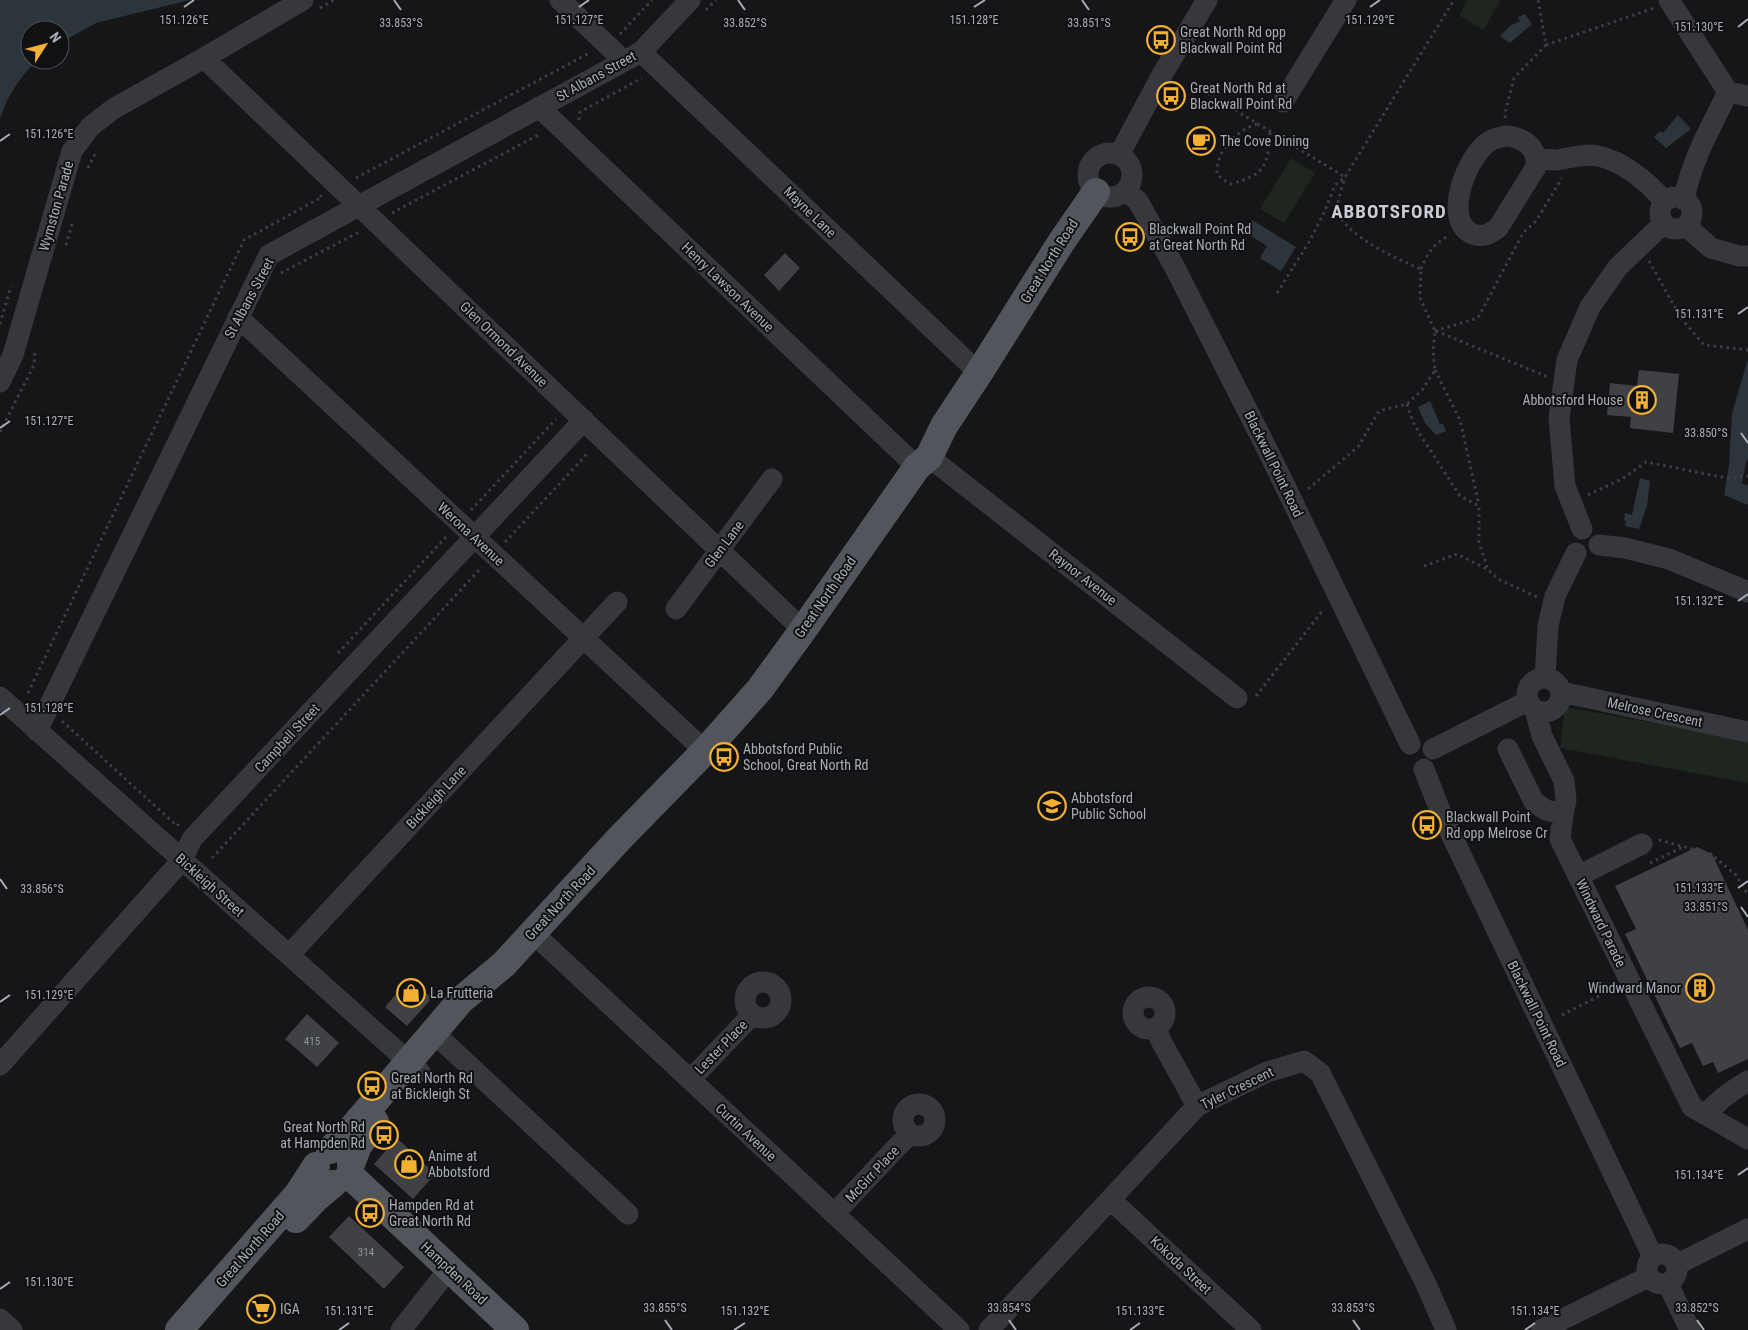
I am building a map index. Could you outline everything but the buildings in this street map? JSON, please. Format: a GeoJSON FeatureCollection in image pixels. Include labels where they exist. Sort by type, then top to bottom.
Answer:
{"type":"FeatureCollection","features":[{"type":"Feature","properties":{"kind":"main road","name":"Great North Road"},"geometry":{"type":"LineString","coordinates":[[197,1330],[306,1208],[336,1168],[348,1133],[414,1067],[439,1037],[471,1009],[504,964],[619,839],[704,751],[760,688],[923,462],[1062,240],[1096,192]]}},
{"type":"Feature","properties":{"kind":"main road","name":"Great North Road"},"geometry":{"type":"LineString","coordinates":[[179,1330],[298,1194],[336,1168]]}},
{"type":"Feature","properties":{"kind":"main road","name":"Hampden Road"},"geometry":{"type":"LineString","coordinates":[[336,1168],[356,1181],[515,1330]]}},
{"type":"Feature","properties":{"kind":"street","name":"Wymston Parade"},"geometry":{"type":"LineString","coordinates":[[0,382],[13,355],[72,152],[90,127],[113,109],[303,0]]}},
{"type":"Feature","properties":{"kind":"street","name":"Mayne Lane"},"geometry":{"type":"LineString","coordinates":[[560,0],[633,56],[979,373]]}},
{"type":"Feature","properties":{"kind":"street","name":"St Albans Street"},"geometry":{"type":"LineString","coordinates":[[37,731],[269,255],[633,56],[690,0]]}},
{"type":"Feature","properties":{"kind":"street"},"geometry":{"type":"LineString","coordinates":[[1120,155],[1163,72],[1207,0]]}},
{"type":"Feature","properties":{"kind":"street"},"geometry":{"type":"LineString","coordinates":[[1283,102],[1346,0]]}},
{"type":"Feature","properties":{"kind":"street"},"geometry":{"type":"LineString","coordinates":[[1582,529],[1566,486],[1559,418],[1567,360],[1590,307],[1618,267],[1658,228],[1660,211],[1674,200],[1688,181],[1694,162],[1738,94],[1670,1]]}},
{"type":"Feature","properties":{"kind":"street","name":"Glen Ormond Avenue"},"geometry":{"type":"LineString","coordinates":[[204,58],[803,630]]}},
{"type":"Feature","properties":{"kind":"street","name":"Henry Lawson Avenue"},"geometry":{"type":"LineString","coordinates":[[539,108],[923,462]]}},
{"type":"Feature","properties":{"kind":"street"},"geometry":{"type":"LineString","coordinates":[[1505,136],[1516,137],[1527,144],[1535,153],[1537,159],[1536,167],[1498,228],[1482,236],[1474,234],[1465,228],[1461,220],[1458,198],[1462,181],[1468,165],[1477,151],[1491,140],[1505,136]]}},
{"type":"Feature","properties":{"kind":"street"},"geometry":{"type":"LineString","coordinates":[[1105,153],[1120,155],[1129,163],[1132,171],[1131,184],[1119,196],[1103,196],[1092,189],[1088,180],[1088,170],[1093,161],[1105,153]]}},
{"type":"Feature","properties":{"kind":"street"},"geometry":{"type":"LineString","coordinates":[[1537,159],[1555,160],[1572,156],[1598,156],[1626,168],[1654,189],[1690,206],[1692,217],[1686,226],[1677,230],[1658,228]]}},
{"type":"Feature","properties":{"kind":"street","name":"Blackwall Point Road"},"geometry":{"type":"LineString","coordinates":[[1126,191],[1138,201],[1178,275],[1269,453],[1410,744]]}},
{"type":"Feature","properties":{"kind":"street"},"geometry":{"type":"LineString","coordinates":[[1686,226],[1711,248],[1739,256],[1748,256]]}},
{"type":"Feature","properties":{"kind":"street","name":"Werona Avenue"},"geometry":{"type":"LineString","coordinates":[[238,317],[704,751]]}},
{"type":"Feature","properties":{"kind":"street","name":"Campbell Street"},"geometry":{"type":"LineString","coordinates":[[0,1065],[182,860],[192,839],[584,420]]}},
{"type":"Feature","properties":{"kind":"street","name":"Raynor Avenue"},"geometry":{"type":"LineString","coordinates":[[923,462],[1236,698]]}},
{"type":"Feature","properties":{"kind":"street","name":"Glen Lane"},"geometry":{"type":"LineString","coordinates":[[676,609],[772,479]]}},
{"type":"Feature","properties":{"kind":"street"},"geometry":{"type":"LineString","coordinates":[[1582,529],[1591,530],[1598,536],[1599,545],[1597,550],[1590,556],[1585,557],[1576,553],[1571,546],[1574,533],[1582,529]]}},
{"type":"Feature","properties":{"kind":"street"},"geometry":{"type":"LineString","coordinates":[[1599,545],[1625,548],[1670,559],[1748,592]]}},
{"type":"Feature","properties":{"kind":"street"},"geometry":{"type":"LineString","coordinates":[[1545,677],[1548,626],[1555,596],[1576,553]]}},
{"type":"Feature","properties":{"kind":"street","name":"Bickleigh Lane"},"geometry":{"type":"LineString","coordinates":[[289,955],[617,602]]}},
{"type":"Feature","properties":{"kind":"street"},"geometry":{"type":"LineString","coordinates":[[1433,748],[1531,705],[1546,712],[1551,710],[1559,703],[1561,692],[1556,682],[1545,677],[1534,680],[1528,690],[1531,705]]}},
{"type":"Feature","properties":{"kind":"street","name":"Melrose Crescent"},"geometry":{"type":"LineString","coordinates":[[1561,692],[1748,732]]}},
{"type":"Feature","properties":{"kind":"street","name":"Bickleigh Street"},"geometry":{"type":"LineString","coordinates":[[0,697],[414,1067]]}},
{"type":"Feature","properties":{"kind":"street","name":"Windward Parade"},"geometry":{"type":"LineString","coordinates":[[1531,705],[1542,736],[1564,782],[1566,800],[1560,839],[1692,1107],[1748,1139]]}},
{"type":"Feature","properties":{"kind":"street"},"geometry":{"type":"LineString","coordinates":[[1418,740],[1433,748],[1433,761],[1424,769],[1415,769],[1406,760],[1406,751],[1410,744],[1418,740]]}},
{"type":"Feature","properties":{"kind":"street"},"geometry":{"type":"LineString","coordinates":[[1508,749],[1534,802],[1546,810],[1563,814]]}},
{"type":"Feature","properties":{"kind":"street","name":"Blackwall Point Road"},"geometry":{"type":"LineString","coordinates":[[1424,769],[1440,813],[1690,1330]]}},
{"type":"Feature","properties":{"kind":"street"},"geometry":{"type":"LineString","coordinates":[[1578,876],[1648,841]]}},
{"type":"Feature","properties":{"kind":"street","name":"Curtin Avenue"},"geometry":{"type":"LineString","coordinates":[[533,933],[959,1330]]}},
{"type":"Feature","properties":{"kind":"street","name":"Lester Place"},"geometry":{"type":"LineString","coordinates":[[690,1080],[752,1015]]}},
{"type":"Feature","properties":{"kind":"street"},"geometry":{"type":"LineString","coordinates":[[1157,1027],[1160,1039],[1197,1106]]}},
{"type":"Feature","properties":{"kind":"street"},"geometry":{"type":"LineString","coordinates":[[439,1037],[628,1214]]}},
{"type":"Feature","properties":{"kind":"street","name":"Tyler Crescent"},"geometry":{"type":"LineString","coordinates":[[989,1330],[1112,1200],[1197,1106],[1267,1072],[1304,1061],[1320,1073],[1426,1284],[1446,1330]]}},
{"type":"Feature","properties":{"kind":"street"},"geometry":{"type":"LineString","coordinates":[[1706,1115],[1735,1088],[1748,1081]]}},
{"type":"Feature","properties":{"kind":"street","name":"McGirr Place"},"geometry":{"type":"LineString","coordinates":[[834,1214],[910,1134]]}},
{"type":"Feature","properties":{"kind":"street","name":"Kokoda Street"},"geometry":{"type":"LineString","coordinates":[[1112,1200],[1251,1330]]}},
{"type":"Feature","properties":{"kind":"street"},"geometry":{"type":"LineString","coordinates":[[1541,1330],[1748,1229]]}},
{"type":"Feature","properties":{"kind":"street"},"geometry":{"type":"LineString","coordinates":[[401,1330],[449,1269]]}},
{"type":"Feature","properties":{"kind":"street"},"geometry":{"type":"LineString","coordinates":[[0,1319],[12,1330]]}},
{"type":"Feature","properties":{"kind":"path"},"geometry":{"type":"LineString","coordinates":[[615,40],[652,0]]}},
{"type":"Feature","properties":{"kind":"path"},"geometry":{"type":"LineString","coordinates":[[1421,269],[1384,252],[1356,234],[1343,221],[1338,207],[1345,177],[1454,0]]}},
{"type":"Feature","properties":{"kind":"path"},"geometry":{"type":"LineString","coordinates":[[1538,0],[1546,45]]}},
{"type":"Feature","properties":{"kind":"path"},"geometry":{"type":"LineString","coordinates":[[1505,136],[1506,109],[1514,78],[1546,45],[1670,1]]}},
{"type":"Feature","properties":{"kind":"path"},"geometry":{"type":"LineString","coordinates":[[356,179],[592,52]]}},
{"type":"Feature","properties":{"kind":"path"},"geometry":{"type":"LineString","coordinates":[[1191,83],[1345,177]]}},
{"type":"Feature","properties":{"kind":"path"},"geometry":{"type":"LineString","coordinates":[[1258,124],[1246,128],[1236,135],[1219,157],[1217,174],[1224,180],[1231,184],[1247,180],[1261,172],[1269,154],[1270,131]]}},
{"type":"Feature","properties":{"kind":"path"},"geometry":{"type":"LineString","coordinates":[[392,213],[539,133]]}},
{"type":"Feature","properties":{"kind":"path"},"geometry":{"type":"LineString","coordinates":[[86,177],[88,168],[98,148]]}},
{"type":"Feature","properties":{"kind":"path"},"geometry":{"type":"LineString","coordinates":[[1276,293],[1309,242],[1324,213],[1335,185],[1345,177]]}},
{"type":"Feature","properties":{"kind":"path"},"geometry":{"type":"LineString","coordinates":[[1435,331],[1478,318],[1522,233],[1536,221],[1562,177]]}},
{"type":"Feature","properties":{"kind":"path"},"geometry":{"type":"LineString","coordinates":[[28,693],[244,240],[322,197]]}},
{"type":"Feature","properties":{"kind":"path"},"geometry":{"type":"LineString","coordinates":[[64,249],[75,214]]}},
{"type":"Feature","properties":{"kind":"path"},"geometry":{"type":"LineString","coordinates":[[1465,228],[1436,242],[1427,255],[1421,269],[1420,298],[1435,331],[1433,351],[1435,370],[1460,420],[1479,506],[1478,542],[1488,570]]}},
{"type":"Feature","properties":{"kind":"path"},"geometry":{"type":"LineString","coordinates":[[1658,228],[1660,240],[1646,256],[1681,318],[1704,345],[1748,350]]}},
{"type":"Feature","properties":{"kind":"path"},"geometry":{"type":"LineString","coordinates":[[279,274],[358,231]]}},
{"type":"Feature","properties":{"kind":"path"},"geometry":{"type":"LineString","coordinates":[[1435,331],[1564,383]]}},
{"type":"Feature","properties":{"kind":"path"},"geometry":{"type":"LineString","coordinates":[[0,432],[34,365],[36,346]]}},
{"type":"Feature","properties":{"kind":"path"},"geometry":{"type":"LineString","coordinates":[[1308,489],[1358,447],[1378,411],[1407,404],[1422,390],[1435,370]]}},
{"type":"Feature","properties":{"kind":"path"},"geometry":{"type":"LineString","coordinates":[[1407,404],[1413,422],[1421,436],[1460,496],[1479,506]]}},
{"type":"Feature","properties":{"kind":"path"},"geometry":{"type":"LineString","coordinates":[[332,660],[556,419]]}},
{"type":"Feature","properties":{"kind":"path"},"geometry":{"type":"LineString","coordinates":[[212,858],[590,451]]}},
{"type":"Feature","properties":{"kind":"path"},"geometry":{"type":"LineString","coordinates":[[1582,498],[1622,479],[1646,462],[1727,478],[1746,476]]}},
{"type":"Feature","properties":{"kind":"path"},"geometry":{"type":"LineString","coordinates":[[1424,566],[1457,554],[1488,570],[1500,580],[1545,601]]}},
{"type":"Feature","properties":{"kind":"path"},"geometry":{"type":"LineString","coordinates":[[1236,698],[1254,698],[1323,610]]}},
{"type":"Feature","properties":{"kind":"path"},"geometry":{"type":"LineString","coordinates":[[61,722],[178,826],[184,818]]}},
{"type":"Feature","properties":{"kind":"path"},"geometry":{"type":"LineString","coordinates":[[1648,841],[1711,854],[1736,875],[1748,895]]}},
{"type":"Feature","properties":{"kind":"path"},"geometry":{"type":"LineString","coordinates":[[1562,1015],[1629,980]]}},
{"type":"Feature","properties":{"kind":"shaded area"},"geometry":{"type":"Polygon","coordinates":[[[0,0],[190,0],[96,23],[70,37],[70,20],[20,20],[20,70],[28,70],[6,102],[0,119],[0,0]]]}},
{"type":"Feature","properties":{"kind":"shaded area"},"geometry":{"type":"Polygon","coordinates":[[[1468,0],[1501,0],[1483,30],[1459,15],[1468,0]]]}},
{"type":"Feature","properties":{"kind":"shaded area"},"geometry":{"type":"Polygon","coordinates":[[[1525,14],[1532,24],[1510,43],[1500,36],[1510,26],[1520,21],[1518,17],[1525,14]]]}},
{"type":"Feature","properties":{"kind":"shaded area"},"geometry":{"type":"Polygon","coordinates":[[[1678,115],[1691,129],[1666,148],[1654,137],[1660,131],[1663,133],[1678,115]]]}},
{"type":"Feature","properties":{"kind":"shaded area"},"geometry":{"type":"Polygon","coordinates":[[[1291,158],[1315,173],[1284,223],[1260,209],[1291,158]]]}},
{"type":"Feature","properties":{"kind":"shaded area"},"geometry":{"type":"Polygon","coordinates":[[[1252,220],[1296,247],[1281,271],[1260,258],[1267,246],[1245,232],[1252,220]]]}},
{"type":"Feature","properties":{"kind":"shaded area"},"geometry":{"type":"Polygon","coordinates":[[[1748,359],[1748,459],[1742,483],[1748,486],[1748,505],[1724,495],[1729,466],[1732,413],[1748,359]]]}},
{"type":"Feature","properties":{"kind":"shaded area"},"geometry":{"type":"Polygon","coordinates":[[[1430,401],[1440,424],[1443,424],[1446,431],[1436,435],[1425,423],[1418,407],[1430,401]]]}},
{"type":"Feature","properties":{"kind":"shaded area"},"geometry":{"type":"Polygon","coordinates":[[[1640,478],[1650,481],[1647,506],[1639,529],[1625,526],[1626,521],[1624,520],[1625,513],[1632,515],[1640,478]]]}},
{"type":"Feature","properties":{"kind":"shaded area"},"geometry":{"type":"Polygon","coordinates":[[[1565,707],[1748,740],[1748,783],[1560,748],[1565,707]]]}},
{"type":"Feature","properties":{"kind":"place","name":"Great North Rd opp Blackwall Point Rd"},"geometry":{"type":"Point","coordinates":[1161,40]}},
{"type":"Feature","properties":{"kind":"place","name":"Great North Rd at Blackwall Point Rd"},"geometry":{"type":"Point","coordinates":[1171,96]}},
{"type":"Feature","properties":{"kind":"place","name":"The Cove Dining"},"geometry":{"type":"Point","coordinates":[1201,141]}},
{"type":"Feature","properties":{"kind":"place","name":"Blackwall Point Rd at Great North Rd"},"geometry":{"type":"Point","coordinates":[1130,237]}},
{"type":"Feature","properties":{"kind":"place","name":"Abbotsford House"},"geometry":{"type":"Point","coordinates":[1642,400]}},
{"type":"Feature","properties":{"kind":"place","name":"Abbotsford Public School, Great North Rd"},"geometry":{"type":"Point","coordinates":[724,757]}},
{"type":"Feature","properties":{"kind":"place","name":"Abbotsford Public School"},"geometry":{"type":"Point","coordinates":[1052,806]}},
{"type":"Feature","properties":{"kind":"place","name":"Blackwall Point Rd opp Melrose Cr"},"geometry":{"type":"Point","coordinates":[1427,825]}},
{"type":"Feature","properties":{"kind":"place","name":"Windward Manor"},"geometry":{"type":"Point","coordinates":[1700,988]}},
{"type":"Feature","properties":{"kind":"place","name":"La Frutteria"},"geometry":{"type":"Point","coordinates":[411,993]}},
{"type":"Feature","properties":{"kind":"place","name":"Great North Rd at Bickleigh St"},"geometry":{"type":"Point","coordinates":[372,1086]}},
{"type":"Feature","properties":{"kind":"place","name":"Great North Rd at Hampden Rd"},"geometry":{"type":"Point","coordinates":[384,1135]}},
{"type":"Feature","properties":{"kind":"place","name":"Anime at Abbotsford"},"geometry":{"type":"Point","coordinates":[409,1164]}},
{"type":"Feature","properties":{"kind":"place","name":"Hampden Rd at Great North Rd"},"geometry":{"type":"Point","coordinates":[370,1213]}},
{"type":"Feature","properties":{"kind":"place","name":"IGA"},"geometry":{"type":"Point","coordinates":[261,1309]}},
{"type":"Feature","properties":{"kind":"district","name":"ABBOTSFORD"},"geometry":{"type":"Point","coordinates":[1389,211]}}]}
